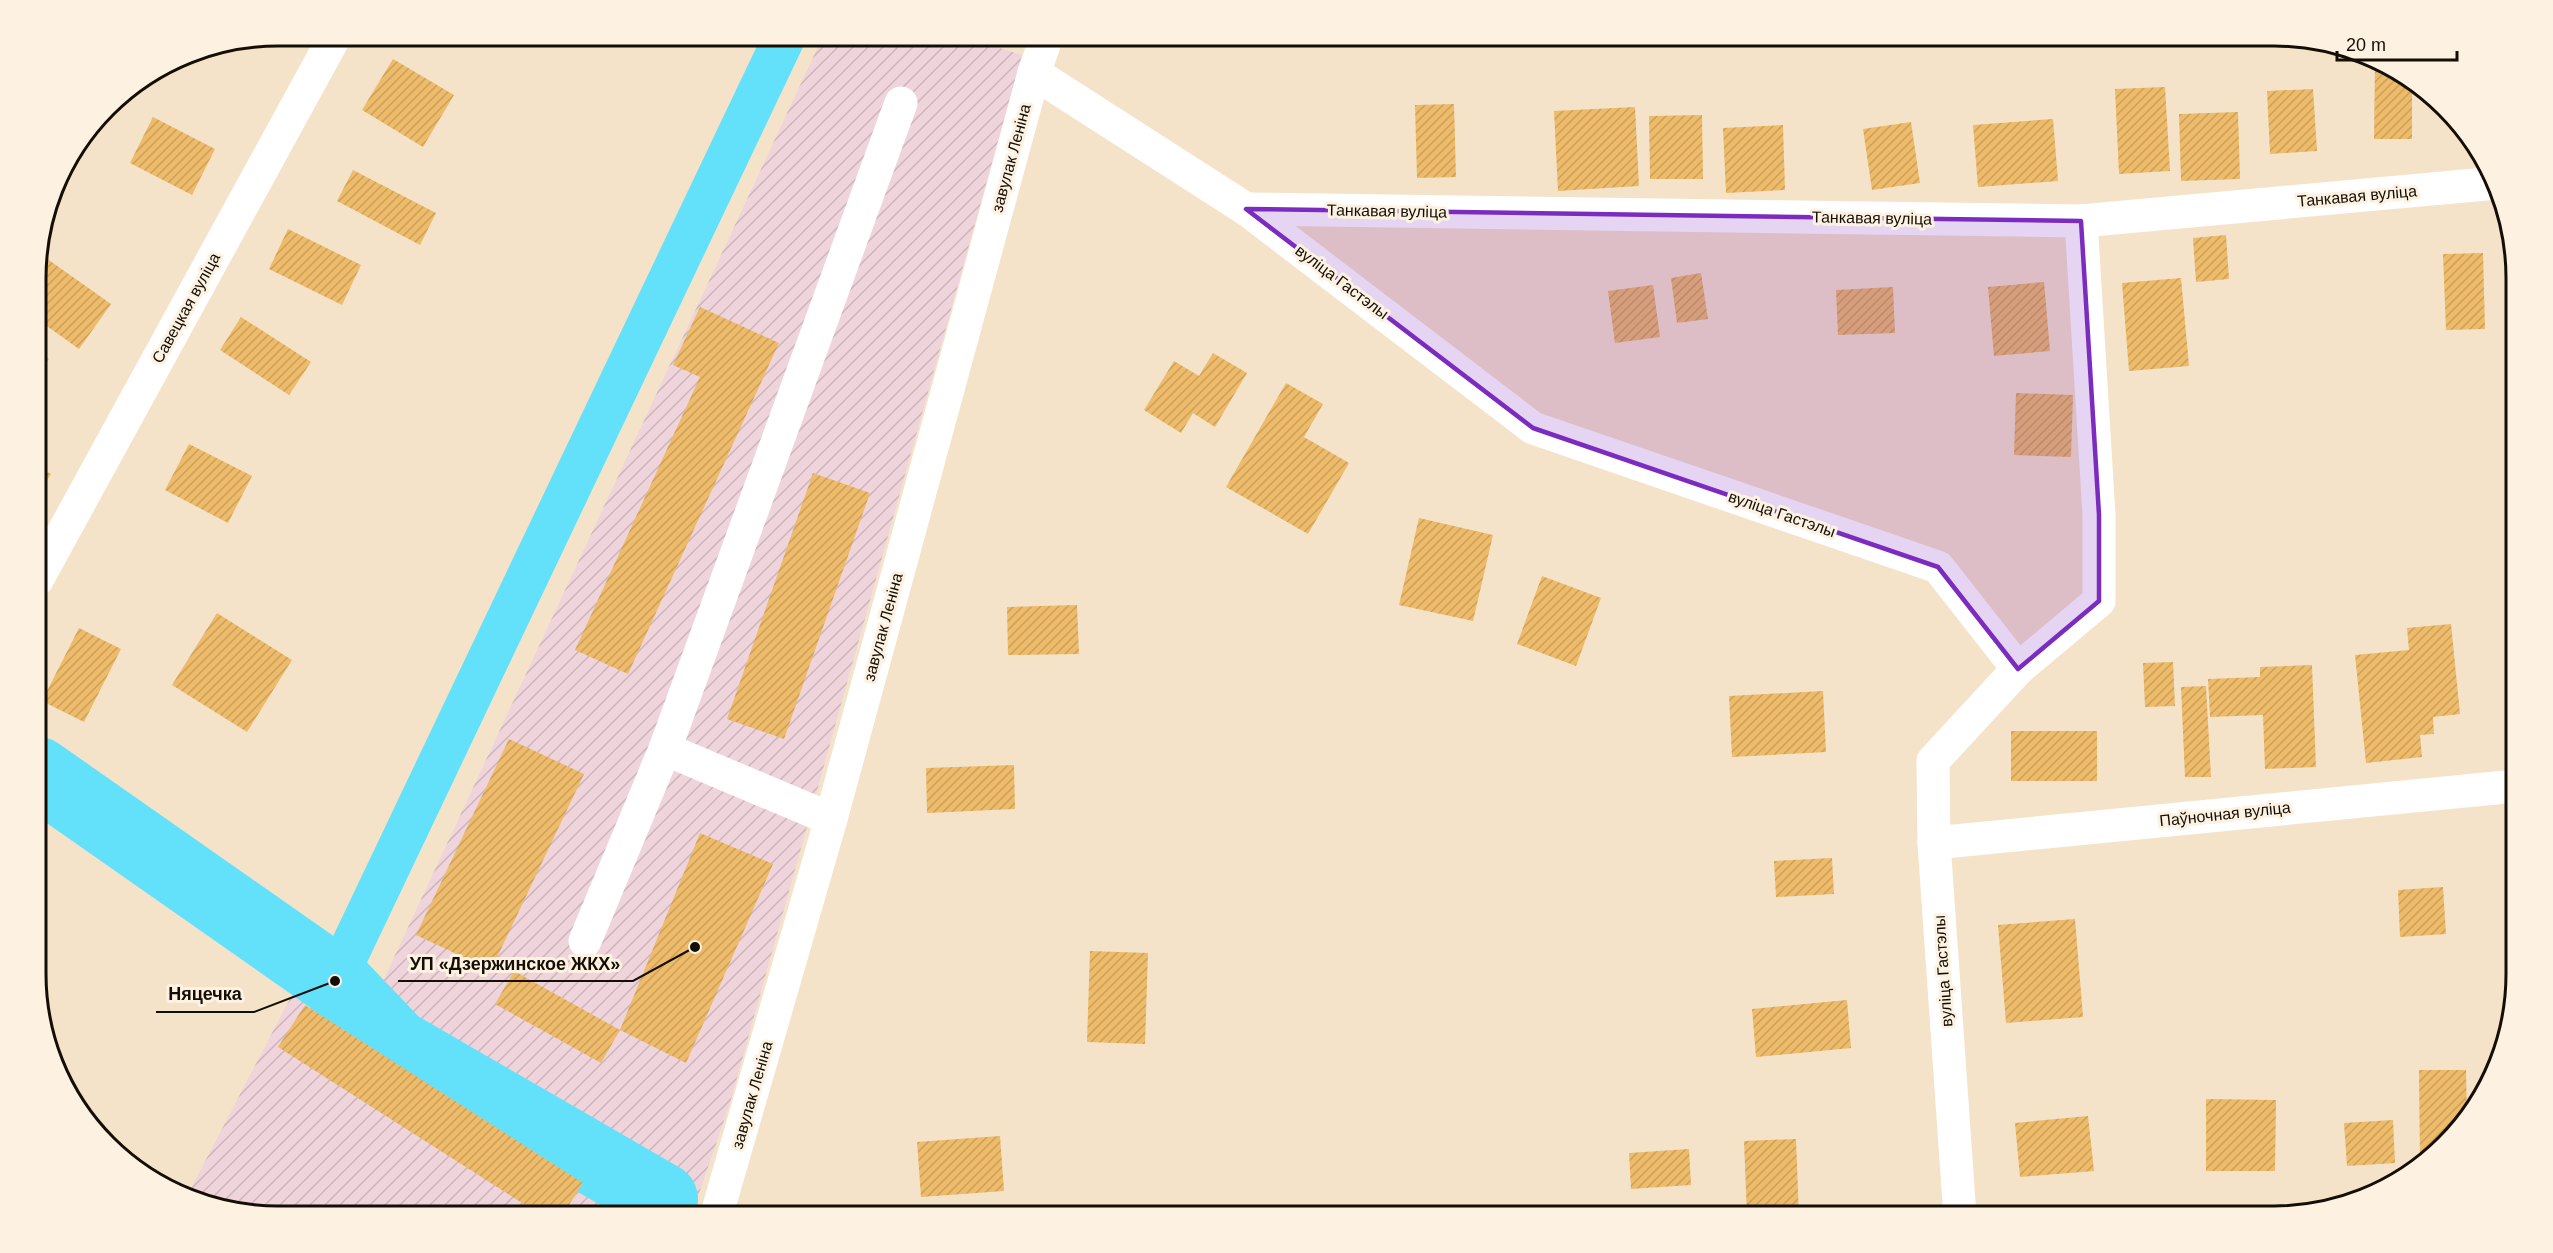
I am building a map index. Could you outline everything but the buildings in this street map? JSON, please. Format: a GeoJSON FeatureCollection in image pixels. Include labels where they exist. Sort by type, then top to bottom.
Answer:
{"type":"FeatureCollection","features":[{"type":"Feature","properties":{"kind":"street","name":"Савецкая вуліца"},"geometry":{"type":"LineString","coordinates":[[46,564],[330,46]]}},
{"type":"Feature","properties":{"kind":"street","name":"завулак Леніна"},"geometry":{"type":"LineString","coordinates":[[719,1207],[831,819],[1034,73],[1043,46]]}},
{"type":"Feature","properties":{"kind":"street","name":"вуліца Гастэлы"},"geometry":{"type":"LineString","coordinates":[[1034,73],[1246,208],[1533,428],[1938,567],[2018,669],[1933,760],[1934,843],[1959,1207]]}},
{"type":"Feature","properties":{"kind":"street"},"geometry":{"type":"LineString","coordinates":[[585,940],[665,748],[901,103]]}},
{"type":"Feature","properties":{"kind":"street","name":"Танкавая вуліца"},"geometry":{"type":"LineString","coordinates":[[1246,208],[2081,221],[2486,184]]}},
{"type":"Feature","properties":{"kind":"street"},"geometry":{"type":"LineString","coordinates":[[2018,669],[2099,601],[2099,515],[2081,221]]}},
{"type":"Feature","properties":{"kind":"street"},"geometry":{"type":"LineString","coordinates":[[665,748],[831,819]]}},
{"type":"Feature","properties":{"kind":"street","name":"Паўночная вуліца"},"geometry":{"type":"LineString","coordinates":[[1934,843],[2506,787]]}},
{"type":"Feature","properties":{"kind":"highlighted area"},"geometry":{"type":"Polygon","coordinates":[[[1246,209],[2081,221],[2099,515],[2099,601],[2018,669],[1938,567],[1533,428],[1246,209]]]}},
{"type":"Feature","properties":{"kind":"shaded area"},"geometry":{"type":"Polygon","coordinates":[[[818,46],[994,46],[1022,55],[730,1103],[694,1207],[278,1207],[248,1205],[218,1199],[191,1189],[295,989],[377,994],[818,46]]]}},
{"type":"Feature","properties":{"kind":"waterway"},"geometry":{"type":"LineString","coordinates":[[335,981],[780,46]]}},
{"type":"Feature","properties":{"kind":"waterway"},"geometry":{"type":"LineString","coordinates":[[46,779],[335,981],[396,1045],[662,1199],[660,1207]]}},
{"type":"Feature","properties":{"kind":"place","name":"УП «Дзержинское ЖКХ»"},"geometry":{"type":"Point","coordinates":[695,947]}},
{"type":"Feature","properties":{"kind":"place","name":"Няцечка"},"geometry":{"type":"Point","coordinates":[335,981]}}]}
